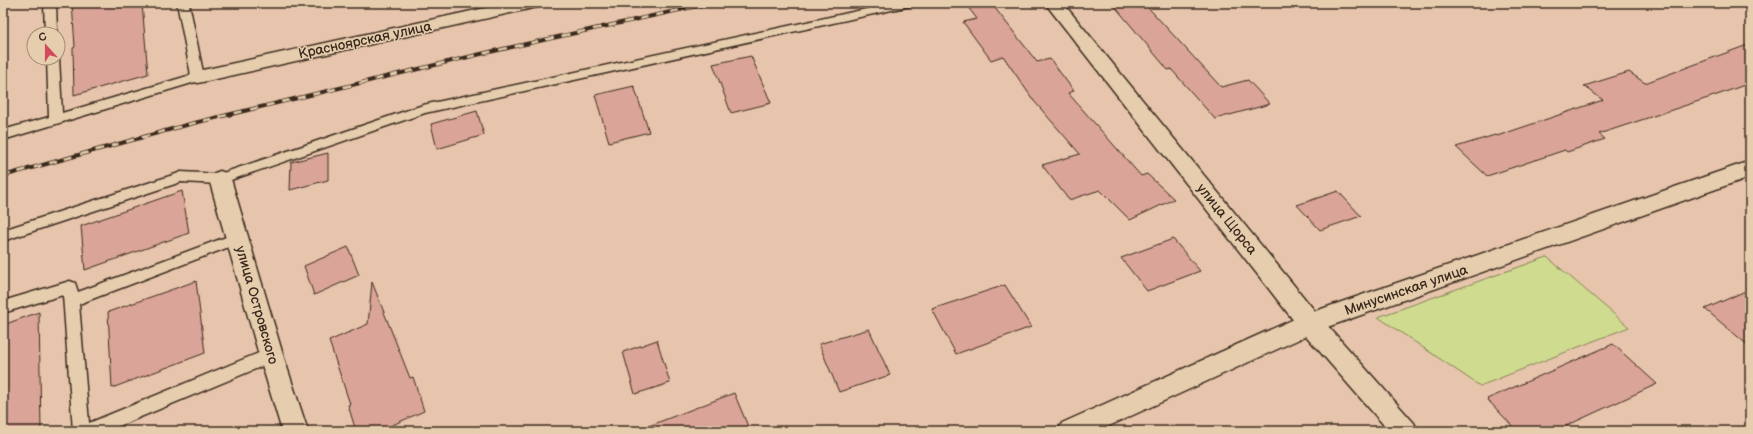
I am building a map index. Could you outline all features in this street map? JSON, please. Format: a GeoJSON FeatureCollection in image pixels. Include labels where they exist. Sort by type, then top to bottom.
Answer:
{"type":"FeatureCollection","features":[{"type":"Feature","properties":{"kind":"street","name":"Красноярская улица"},"geometry":{"type":"LineString","coordinates":[[198,77],[533,3]]}},
{"type":"Feature","properties":{"kind":"street","name":"улица Щорса"},"geometry":{"type":"LineString","coordinates":[[1054,3],[1310,323],[1405,431]]}},
{"type":"Feature","properties":{"kind":"street","name":"Минусинская улица"},"geometry":{"type":"LineString","coordinates":[[1071,431],[1310,323],[1750,169]]}},
{"type":"Feature","properties":{"kind":"street","name":"улица Островского"},"geometry":{"type":"LineString","coordinates":[[220,179],[271,355],[295,431]]}},
{"type":"Feature","properties":{"kind":"lane"},"geometry":{"type":"LineString","coordinates":[[50,3],[51,26]]}},
{"type":"Feature","properties":{"kind":"lane"},"geometry":{"type":"LineString","coordinates":[[3,135],[198,77],[183,3]]}},
{"type":"Feature","properties":{"kind":"lane"},"geometry":{"type":"LineString","coordinates":[[3,236],[181,177],[220,179],[423,110],[910,3]]}},
{"type":"Feature","properties":{"kind":"lane"},"geometry":{"type":"LineString","coordinates":[[53,66],[56,120]]}},
{"type":"Feature","properties":{"kind":"lane"},"geometry":{"type":"LineString","coordinates":[[71,301],[238,238]]}},
{"type":"Feature","properties":{"kind":"lane"},"geometry":{"type":"LineString","coordinates":[[3,306],[70,287],[81,431]]}},
{"type":"Feature","properties":{"kind":"lane"},"geometry":{"type":"LineString","coordinates":[[88,431],[271,355]]}},
{"type":"Feature","properties":{"kind":"green space"},"geometry":{"type":"Polygon","coordinates":[[[1547,257],[1629,327],[1480,386],[1378,317],[1547,257]]]}},
{"type":"Feature","properties":{"kind":"building"},"geometry":{"type":"Polygon","coordinates":[[[72,3],[142,3],[148,74],[74,95],[73,48],[75,47],[72,3]]]}},
{"type":"Feature","properties":{"kind":"building"},"geometry":{"type":"Polygon","coordinates":[[[973,3],[991,3],[1037,62],[1050,59],[1074,91],[1068,93],[1141,176],[1147,174],[1174,199],[1130,220],[1100,190],[1069,200],[1042,165],[1080,154],[1034,101],[1003,56],[991,60],[963,22],[977,19],[968,7],[973,3]]]}},
{"type":"Feature","properties":{"kind":"building"},"geometry":{"type":"Polygon","coordinates":[[[1112,3],[1144,3],[1221,87],[1248,80],[1270,104],[1215,119],[1171,69],[1168,70],[1112,3]]]}},
{"type":"Feature","properties":{"kind":"building"},"geometry":{"type":"Polygon","coordinates":[[[1750,44],[1750,83],[1599,134],[1605,139],[1567,152],[1565,150],[1487,176],[1456,147],[1495,135],[1497,136],[1603,100],[1584,86],[1629,72],[1645,83],[1750,44]]]}},
{"type":"Feature","properties":{"kind":"building"},"geometry":{"type":"Polygon","coordinates":[[[751,56],[771,103],[731,113],[713,64],[751,56]]]}},
{"type":"Feature","properties":{"kind":"building"},"geometry":{"type":"Polygon","coordinates":[[[634,86],[649,132],[609,142],[595,95],[634,86]]]}},
{"type":"Feature","properties":{"kind":"building"},"geometry":{"type":"Polygon","coordinates":[[[477,111],[484,135],[437,149],[431,124],[477,111]]]}},
{"type":"Feature","properties":{"kind":"building"},"geometry":{"type":"Polygon","coordinates":[[[328,153],[328,180],[290,190],[291,162],[328,153]]]}},
{"type":"Feature","properties":{"kind":"building"},"geometry":{"type":"Polygon","coordinates":[[[182,191],[189,233],[85,270],[81,226],[182,191]]]}},
{"type":"Feature","properties":{"kind":"building"},"geometry":{"type":"Polygon","coordinates":[[[1338,191],[1361,216],[1320,230],[1297,205],[1338,191]]]}},
{"type":"Feature","properties":{"kind":"building"},"geometry":{"type":"Polygon","coordinates":[[[1173,239],[1200,271],[1147,291],[1121,258],[1173,239]]]}},
{"type":"Feature","properties":{"kind":"building"},"geometry":{"type":"Polygon","coordinates":[[[348,247],[359,275],[314,295],[304,266],[348,247]]]}},
{"type":"Feature","properties":{"kind":"building"},"geometry":{"type":"Polygon","coordinates":[[[196,281],[205,353],[112,388],[108,312],[196,281]]]}},
{"type":"Feature","properties":{"kind":"building"},"geometry":{"type":"Polygon","coordinates":[[[372,282],[410,378],[413,377],[424,411],[379,431],[356,431],[348,405],[350,404],[329,341],[368,324],[372,282]]]}},
{"type":"Feature","properties":{"kind":"building"},"geometry":{"type":"Polygon","coordinates":[[[1005,285],[1031,327],[956,354],[932,309],[1005,285]]]}},
{"type":"Feature","properties":{"kind":"building"},"geometry":{"type":"Polygon","coordinates":[[[1750,289],[1750,347],[1705,309],[1750,289]]]}},
{"type":"Feature","properties":{"kind":"building"},"geometry":{"type":"Polygon","coordinates":[[[39,312],[41,431],[3,431],[3,325],[39,312]]]}},
{"type":"Feature","properties":{"kind":"building"},"geometry":{"type":"Polygon","coordinates":[[[869,329],[890,375],[839,392],[819,344],[869,329]]]}},
{"type":"Feature","properties":{"kind":"building"},"geometry":{"type":"Polygon","coordinates":[[[657,340],[670,383],[635,394],[623,352],[657,340]]]}},
{"type":"Feature","properties":{"kind":"building"},"geometry":{"type":"Polygon","coordinates":[[[1613,344],[1657,384],[1555,431],[1517,431],[1487,399],[1613,344]]]}},
{"type":"Feature","properties":{"kind":"building"},"geometry":{"type":"Polygon","coordinates":[[[734,393],[750,431],[641,431],[641,429],[734,393]]]}},
{"type":"Feature","properties":{"kind":"railway"},"geometry":{"type":"LineString","coordinates":[[3,176],[190,124],[485,53],[711,3]]}}]}
